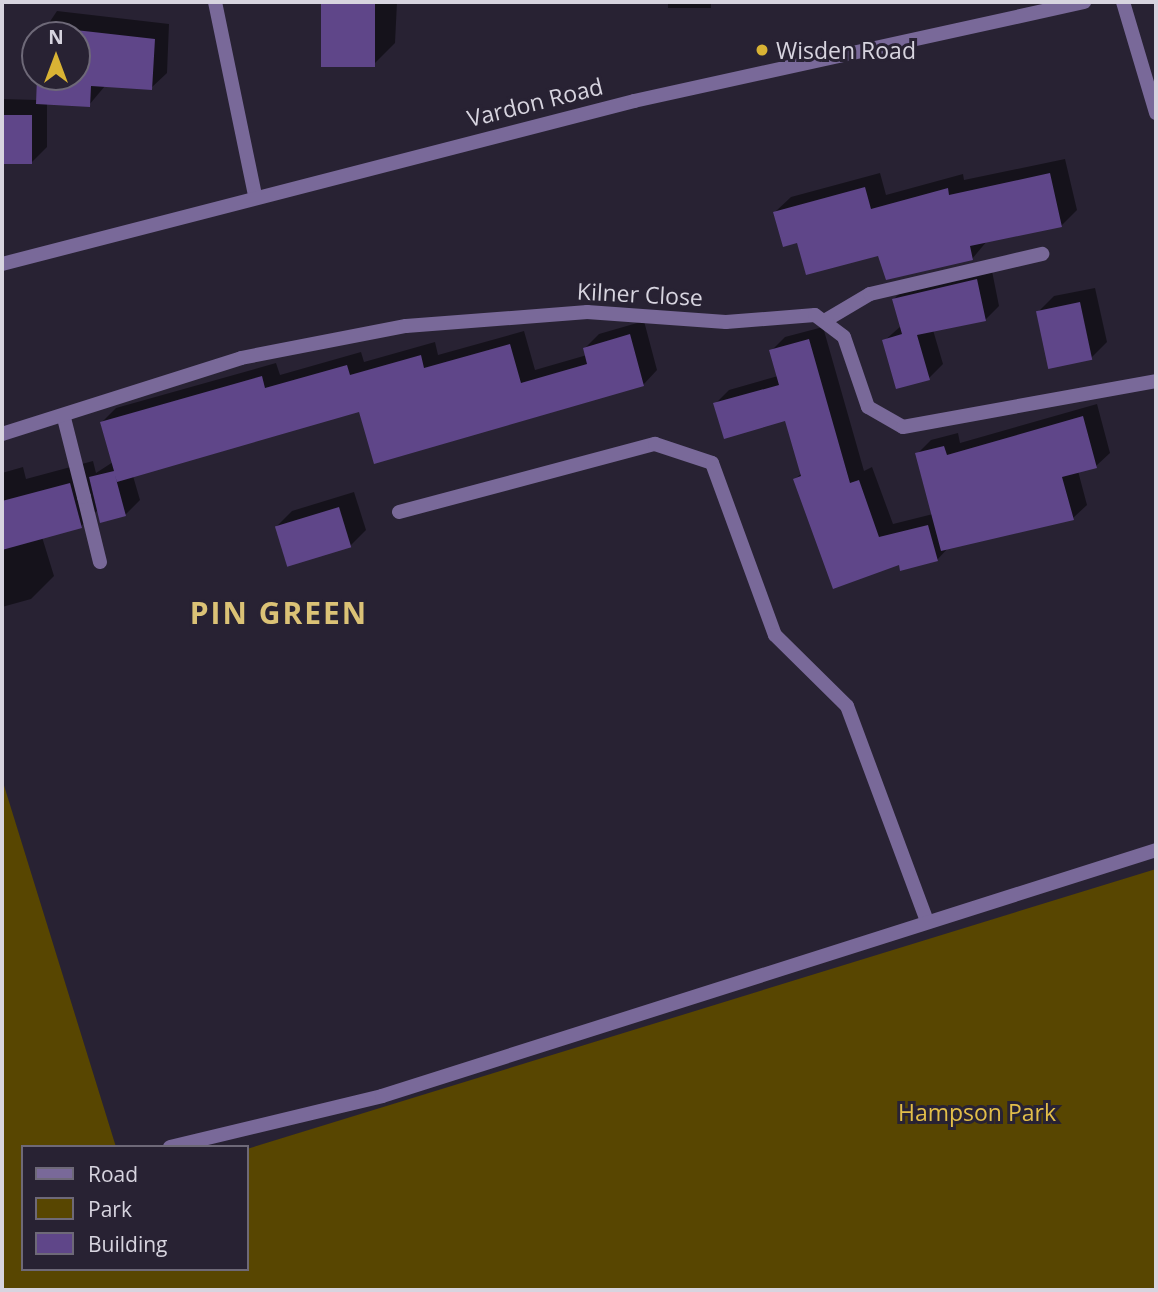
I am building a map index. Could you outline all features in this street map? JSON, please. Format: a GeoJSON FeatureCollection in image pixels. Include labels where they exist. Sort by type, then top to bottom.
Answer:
{"type":"FeatureCollection","features":[{"type":"Feature","properties":{"kind":"street"},"geometry":{"type":"LineString","coordinates":[[215,2],[254,196]]}},
{"type":"Feature","properties":{"kind":"street","name":"Vardon Road"},"geometry":{"type":"LineString","coordinates":[[2,264],[254,196],[634,101],[1084,2]]}},
{"type":"Feature","properties":{"kind":"street"},"geometry":{"type":"LineString","coordinates":[[1123,2],[1156,113]]}},
{"type":"Feature","properties":{"kind":"street"},"geometry":{"type":"LineString","coordinates":[[1042,254],[870,294],[826,320],[851,350],[868,407],[903,427],[1156,381]]}},
{"type":"Feature","properties":{"kind":"street","name":"Kilner Close"},"geometry":{"type":"LineString","coordinates":[[2,434],[64,418],[241,358],[406,326],[587,312],[726,322],[800,313],[826,320]]}},
{"type":"Feature","properties":{"kind":"street"},"geometry":{"type":"LineString","coordinates":[[64,418],[100,562]]}},
{"type":"Feature","properties":{"kind":"street"},"geometry":{"type":"LineString","coordinates":[[399,512],[654,444],[712,463],[775,635],[847,706],[927,921]]}},
{"type":"Feature","properties":{"kind":"street"},"geometry":{"type":"LineString","coordinates":[[178,1145],[382,1096],[1156,850]]}},
{"type":"Feature","properties":{"kind":"green space","name":"Hampson Park"},"geometry":{"type":"Polygon","coordinates":[[[2,779],[115,1145],[21,1145],[21,1271],[248,1271],[248,1149],[1156,869],[1156,1290],[2,1290],[2,779]]]}},
{"type":"Feature","properties":{"kind":"building"},"geometry":{"type":"Polygon","coordinates":[[[321,2],[375,2],[375,67],[321,67],[321,2]]]}},
{"type":"Feature","properties":{"kind":"building"},"geometry":{"type":"Polygon","coordinates":[[[91,32],[155,39],[152,90],[91,86],[91,32]]]}},
{"type":"Feature","properties":{"kind":"building"},"geometry":{"type":"Polygon","coordinates":[[[36,91],[91,91],[90,107],[36,104],[36,91]]]}},
{"type":"Feature","properties":{"kind":"building"},"geometry":{"type":"Polygon","coordinates":[[[2,115],[32,115],[32,164],[2,164],[2,115]]]}},
{"type":"Feature","properties":{"kind":"building"},"geometry":{"type":"Polygon","coordinates":[[[1050,173],[1062,227],[970,246],[973,260],[886,280],[878,256],[806,275],[797,243],[783,247],[773,212],[865,187],[871,209],[948,188],[949,195],[1050,173]]]}},
{"type":"Feature","properties":{"kind":"building"},"geometry":{"type":"Polygon","coordinates":[[[977,279],[986,321],[917,335],[930,380],[896,389],[882,340],[902,334],[892,299],[977,279]]]}},
{"type":"Feature","properties":{"kind":"building"},"geometry":{"type":"Polygon","coordinates":[[[1080,302],[1092,360],[1048,369],[1036,311],[1080,302]]]}},
{"type":"Feature","properties":{"kind":"building"},"geometry":{"type":"Polygon","coordinates":[[[630,334],[644,386],[374,464],[359,412],[117,482],[115,475],[126,516],[100,523],[89,477],[114,471],[100,422],[262,376],[265,388],[347,365],[350,375],[421,355],[424,368],[510,344],[521,383],[587,364],[583,348],[630,334]]]}},
{"type":"Feature","properties":{"kind":"building"},"geometry":{"type":"Polygon","coordinates":[[[809,339],[850,483],[859,480],[879,537],[928,525],[938,561],[900,571],[899,565],[833,589],[793,479],[801,476],[785,421],[724,439],[713,403],[779,385],[769,350],[809,339]]]}},
{"type":"Feature","properties":{"kind":"building"},"geometry":{"type":"Polygon","coordinates":[[[1083,416],[1097,468],[1062,477],[1074,520],[941,551],[915,453],[944,446],[947,455],[1083,416]]]}},
{"type":"Feature","properties":{"kind":"building"},"geometry":{"type":"Polygon","coordinates":[[[70,483],[82,528],[2,550],[2,501],[70,483]]]}},
{"type":"Feature","properties":{"kind":"building"},"geometry":{"type":"Polygon","coordinates":[[[339,507],[351,547],[287,567],[275,527],[339,507]]]}},
{"type":"Feature","properties":{"kind":"place","name":"Wisden Road"},"geometry":{"type":"Point","coordinates":[762,50]}},
{"type":"Feature","properties":{"kind":"district","name":"PIN GREEN"},"geometry":{"type":"Point","coordinates":[279,613]}}]}
